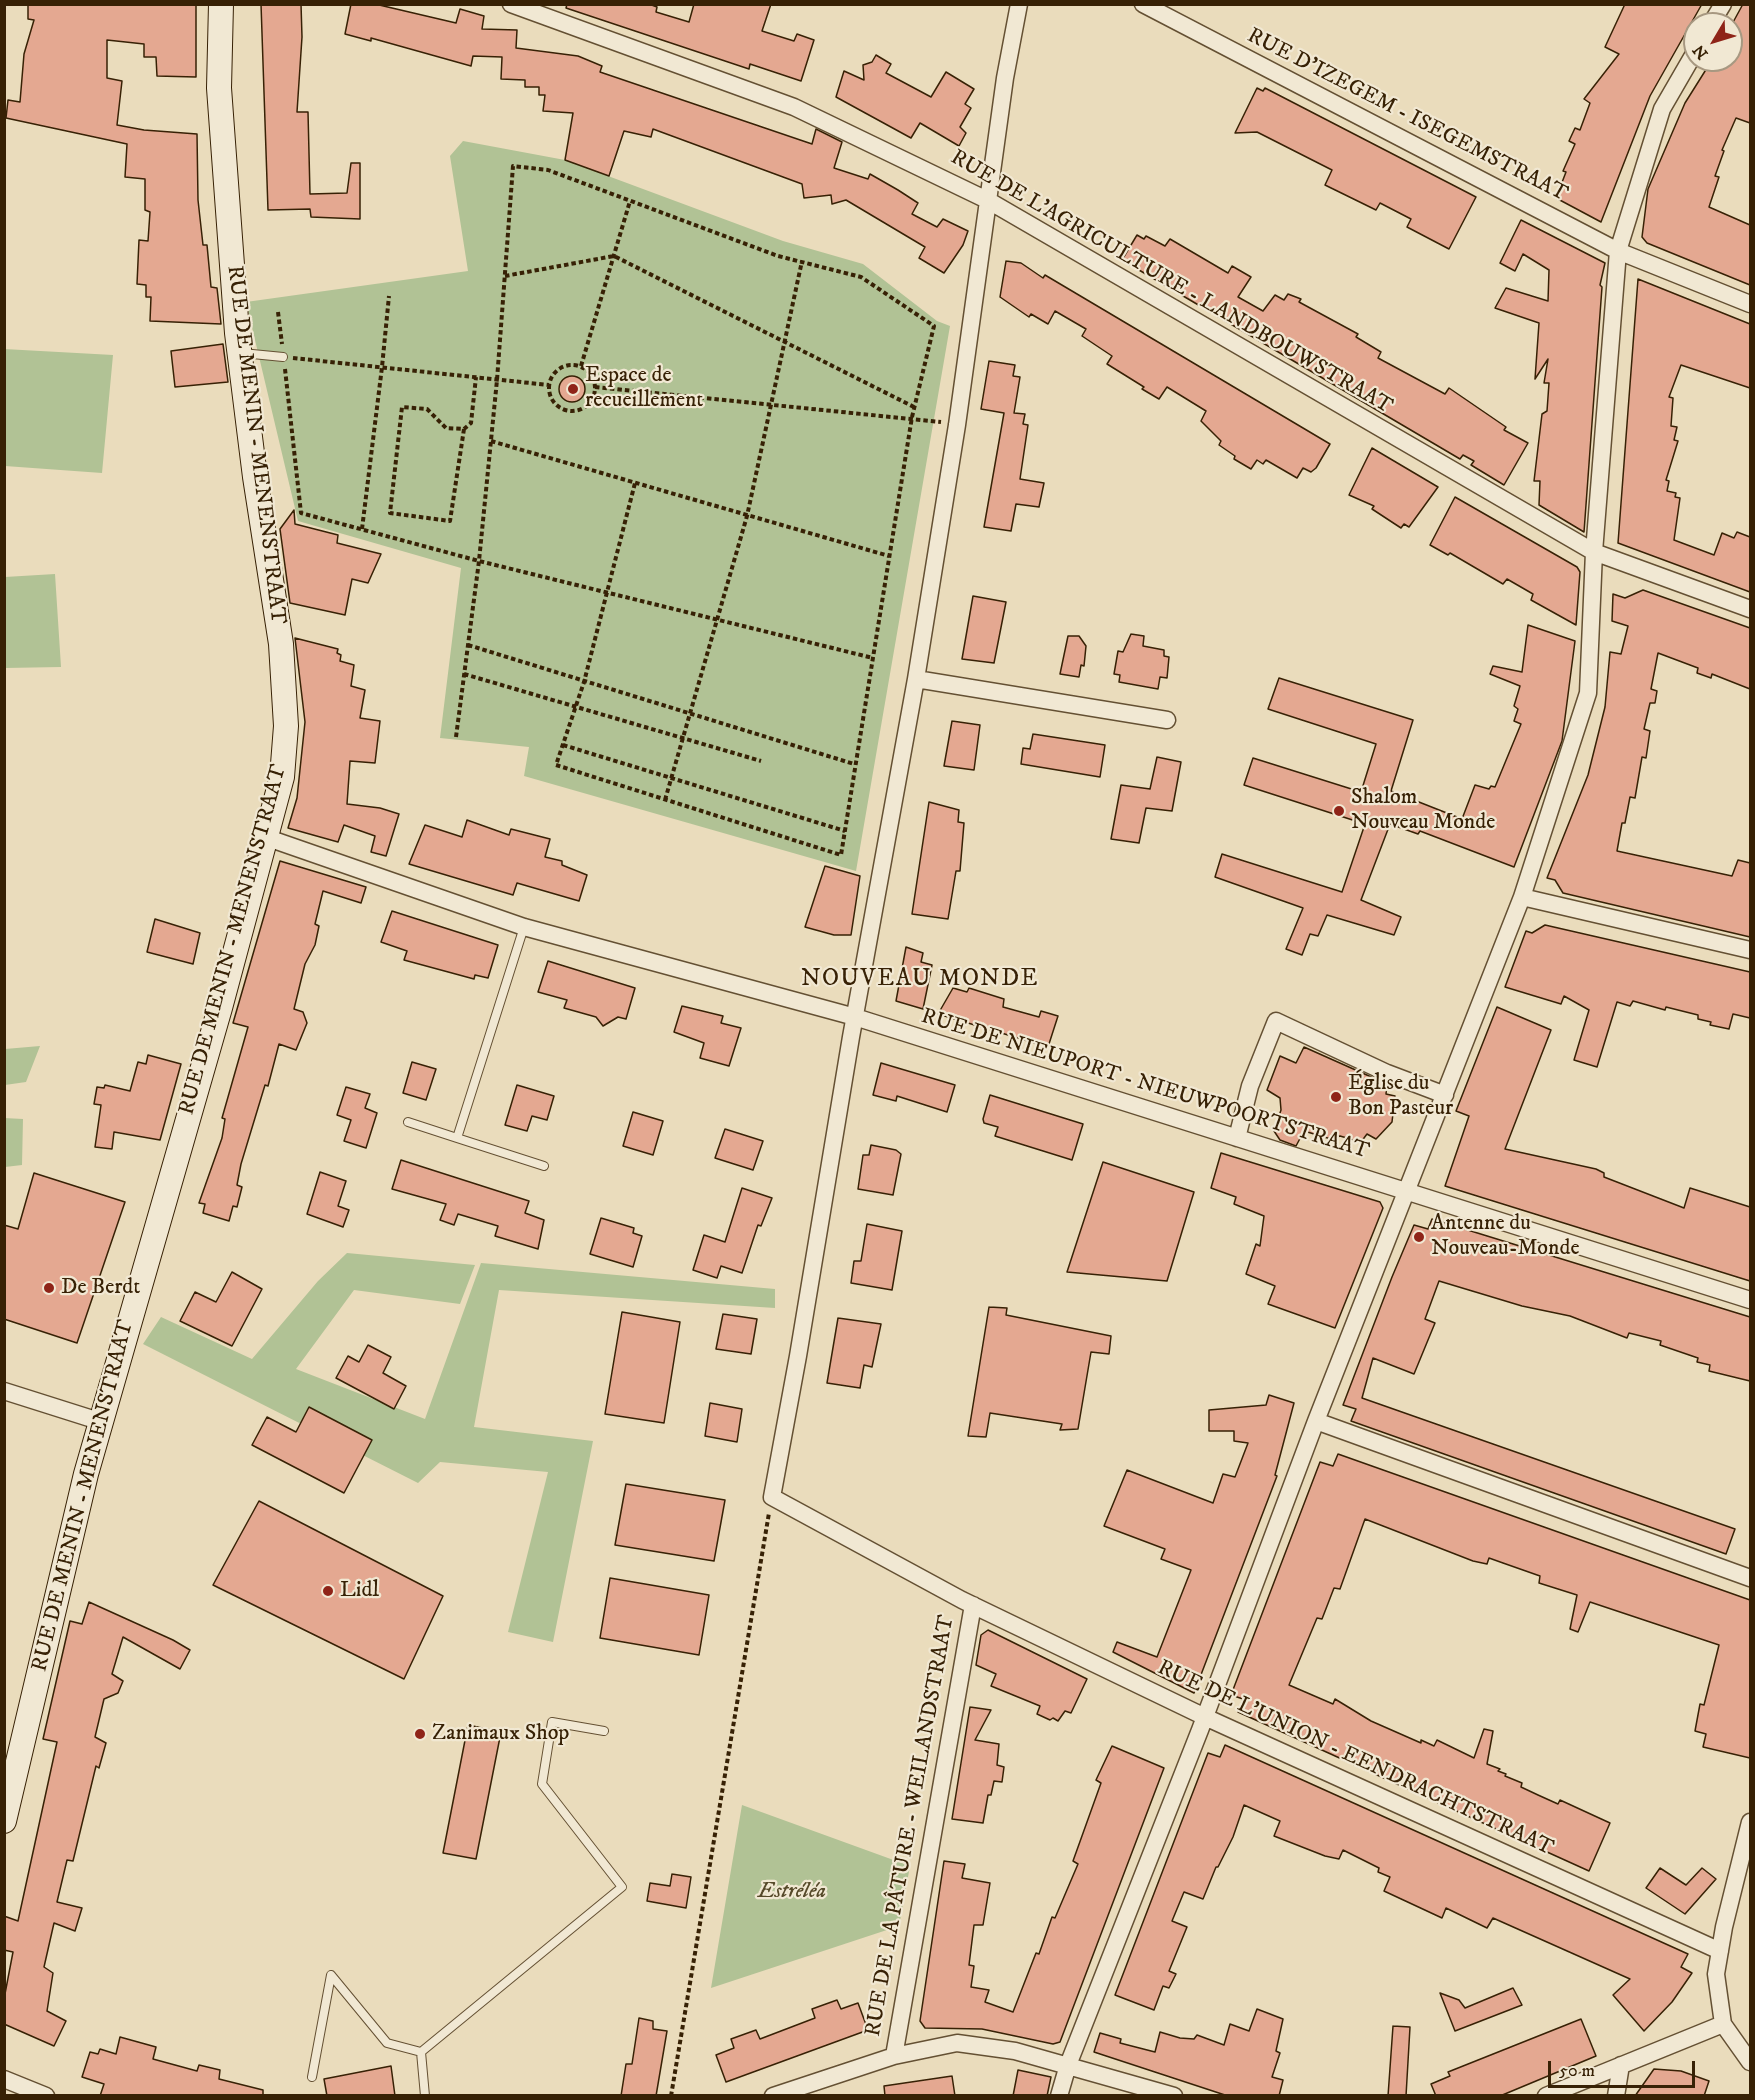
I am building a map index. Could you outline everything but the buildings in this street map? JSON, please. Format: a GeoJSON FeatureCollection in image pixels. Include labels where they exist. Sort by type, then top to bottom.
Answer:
{"type":"FeatureCollection","features":[{"type":"Feature","properties":{"kind":"street","name":"RUE DE MENIN - MENENSTRAAT"},"geometry":{"type":"LineString","coordinates":[[4,1821],[72,1528],[220,1008],[282,777],[285,691],[281,644],[255,477],[239,352],[219,88],[221,4]]}},
{"type":"Feature","properties":{"kind":"street","name":"RUE DE L'AGRICULTURE - LANDBOUWSTRAAT"},"geometry":{"type":"LineString","coordinates":[[511,4],[794,107],[989,201],[1594,552],[1750,609]]}},
{"type":"Feature","properties":{"kind":"street"},"geometry":{"type":"LineString","coordinates":[[772,1497],[916,679],[957,424],[1005,78],[1019,4]]}},
{"type":"Feature","properties":{"kind":"street","name":"RUE D'IZEGEM - ISEGEMSTRAAT"},"geometry":{"type":"LineString","coordinates":[[1143,4],[1618,251],[1750,304]]}},
{"type":"Feature","properties":{"kind":"street"},"geometry":{"type":"LineString","coordinates":[[1059,2096],[1068,2065],[1205,1717],[1316,1421],[1522,897],[1588,693],[1594,552],[1618,251],[1662,109],[1683,72]]}},
{"type":"Feature","properties":{"kind":"street"},"geometry":{"type":"LineString","coordinates":[[916,679],[1167,720]]}},
{"type":"Feature","properties":{"kind":"street","name":"RUE DE NIEUPORT - NIEUWPOORTSTRAAT"},"geometry":{"type":"LineString","coordinates":[[265,837],[524,927],[855,1017],[1750,1300]]}},
{"type":"Feature","properties":{"kind":"street"},"geometry":{"type":"LineString","coordinates":[[1522,897],[1750,951]]}},
{"type":"Feature","properties":{"kind":"street"},"geometry":{"type":"LineString","coordinates":[[1237,1138],[1250,1086],[1275,1021],[1387,1072],[1445,1095]]}},
{"type":"Feature","properties":{"kind":"street"},"geometry":{"type":"LineString","coordinates":[[4,1391],[102,1422]]}},
{"type":"Feature","properties":{"kind":"street"},"geometry":{"type":"LineString","coordinates":[[1316,1421],[1750,1578]]}},
{"type":"Feature","properties":{"kind":"street","name":"RUE DE L'UNION - EENDRACHTSTRAAT"},"geometry":{"type":"LineString","coordinates":[[772,1497],[973,1605],[1205,1717],[1720,1951]]}},
{"type":"Feature","properties":{"kind":"street","name":"RUE DE LA PÂTURE - WEILANDSTRAAT"},"geometry":{"type":"LineString","coordinates":[[894,2056],[973,1605]]}},
{"type":"Feature","properties":{"kind":"street"},"geometry":{"type":"LineString","coordinates":[[1750,1822],[1716,1974],[1723,2024],[1750,2062]]}},
{"type":"Feature","properties":{"kind":"street"},"geometry":{"type":"LineString","coordinates":[[1546,2096],[1723,2024]]}},
{"type":"Feature","properties":{"kind":"street"},"geometry":{"type":"LineString","coordinates":[[773,2096],[894,2056],[940,2045],[973,2044],[1068,2065],[1174,2096]]}},
{"type":"Feature","properties":{"kind":"street"},"geometry":{"type":"LineString","coordinates":[[1616,2096],[1621,2065]]}},
{"type":"Feature","properties":{"kind":"street"},"geometry":{"type":"LineString","coordinates":[[4,2079],[46,2096]]}},
{"type":"Feature","properties":{"kind":"lane"},"geometry":{"type":"LineString","coordinates":[[239,352],[283,357]]}},
{"type":"Feature","properties":{"kind":"lane"},"geometry":{"type":"LineString","coordinates":[[457,1138],[524,927]]}},
{"type":"Feature","properties":{"kind":"lane"},"geometry":{"type":"LineString","coordinates":[[408,1122],[544,1166]]}},
{"type":"Feature","properties":{"kind":"lane"},"geometry":{"type":"LineString","coordinates":[[421,2052],[622,1887],[542,1784],[552,1722],[604,1731]]}},
{"type":"Feature","properties":{"kind":"lane"},"geometry":{"type":"LineString","coordinates":[[312,2077],[331,1975],[387,2043],[421,2052]]}},
{"type":"Feature","properties":{"kind":"lane"},"geometry":{"type":"LineString","coordinates":[[421,2052],[425,2096]]}},
{"type":"Feature","properties":{"kind":"path"},"geometry":{"type":"LineString","coordinates":[[456,737],[479,561],[491,441],[513,166],[548,170],[778,256],[861,277],[934,326],[912,417],[841,855],[556,765],[584,682],[635,483]]}},
{"type":"Feature","properties":{"kind":"path"},"geometry":{"type":"LineString","coordinates":[[581,366],[630,201]]}},
{"type":"Feature","properties":{"kind":"path"},"geometry":{"type":"LineString","coordinates":[[505,276],[614,256],[914,407]]}},
{"type":"Feature","properties":{"kind":"path"},"geometry":{"type":"LineString","coordinates":[[665,800],[747,516],[802,261]]}},
{"type":"Feature","properties":{"kind":"path"},"geometry":{"type":"LineString","coordinates":[[362,529],[389,296]]}},
{"type":"Feature","properties":{"kind":"path"},"geometry":{"type":"LineString","coordinates":[[278,312],[302,513],[479,561],[873,658]]}},
{"type":"Feature","properties":{"kind":"path"},"geometry":{"type":"LineString","coordinates":[[283,357],[549,385]]}},
{"type":"Feature","properties":{"kind":"path"},"geometry":{"type":"LineString","coordinates":[[568,365],[581,366],[588,371],[595,387],[588,404],[575,410],[567,410],[554,402],[549,385],[555,372],[560,368],[568,365]]}},
{"type":"Feature","properties":{"kind":"path"},"geometry":{"type":"LineString","coordinates":[[464,429],[450,521],[390,513],[402,408],[427,409],[446,429],[464,429],[471,423],[476,377]]}},
{"type":"Feature","properties":{"kind":"path"},"geometry":{"type":"LineString","coordinates":[[595,387],[912,417],[957,424]]}},
{"type":"Feature","properties":{"kind":"path"},"geometry":{"type":"LineString","coordinates":[[491,441],[889,556]]}},
{"type":"Feature","properties":{"kind":"path"},"geometry":{"type":"LineString","coordinates":[[468,645],[854,764]]}},
{"type":"Feature","properties":{"kind":"path"},"geometry":{"type":"LineString","coordinates":[[464,674],[761,761]]}},
{"type":"Feature","properties":{"kind":"path"},"geometry":{"type":"LineString","coordinates":[[562,745],[845,831]]}},
{"type":"Feature","properties":{"kind":"path"},"geometry":{"type":"LineString","coordinates":[[671,2096],[772,1497]]}},
{"type":"Feature","properties":{"kind":"green space"},"geometry":{"type":"Polygon","coordinates":[[[463,141],[565,160],[783,241],[863,264],[937,321],[950,326],[856,871],[524,776],[529,747],[440,738],[461,568],[298,521],[246,302],[468,271],[450,156],[463,141]]]}},
{"type":"Feature","properties":{"kind":"green space"},"geometry":{"type":"Polygon","coordinates":[[[4,349],[113,355],[102,473],[5,466],[4,349]]]}},
{"type":"Feature","properties":{"kind":"green space"},"geometry":{"type":"Polygon","coordinates":[[[55,574],[61,667],[5,668],[5,577],[55,574]]]}},
{"type":"Feature","properties":{"kind":"green space"},"geometry":{"type":"Polygon","coordinates":[[[40,1046],[26,1082],[5,1085],[5,1049],[40,1046]]]}},
{"type":"Feature","properties":{"kind":"green space"},"geometry":{"type":"Polygon","coordinates":[[[4,1118],[23,1119],[22,1165],[5,1167],[4,1118]]]}},
{"type":"Feature","properties":{"kind":"green space"},"geometry":{"type":"Polygon","coordinates":[[[347,1253],[475,1265],[460,1304],[354,1290],[296,1369],[425,1419],[481,1263],[775,1289],[775,1308],[499,1290],[474,1427],[593,1441],[553,1642],[508,1632],[548,1472],[440,1462],[418,1483],[143,1344],[161,1317],[252,1359],[318,1281],[347,1253]]]}},
{"type":"Feature","properties":{"kind":"green space","name":"Estréléa"},"geometry":{"type":"Polygon","coordinates":[[[742,1805],[910,1866],[899,1926],[711,1988],[742,1805]]]}},
{"type":"Feature","properties":{"kind":"place","name":"Espace de recueillement"},"geometry":{"type":"Point","coordinates":[573,389]}},
{"type":"Feature","properties":{"kind":"place","name":"Shalom Nouveau Monde"},"geometry":{"type":"Point","coordinates":[1339,811]}},
{"type":"Feature","properties":{"kind":"place","name":"Église du Bon Pasteur"},"geometry":{"type":"Point","coordinates":[1336,1097]}},
{"type":"Feature","properties":{"kind":"place","name":"Antenne du Nouveau-Monde"},"geometry":{"type":"Point","coordinates":[1419,1237]}},
{"type":"Feature","properties":{"kind":"place","name":"De Berdt"},"geometry":{"type":"Point","coordinates":[49,1288]}},
{"type":"Feature","properties":{"kind":"place","name":"Lidl"},"geometry":{"type":"Point","coordinates":[328,1591]}},
{"type":"Feature","properties":{"kind":"place","name":"Zanimaux Shop"},"geometry":{"type":"Point","coordinates":[420,1734]}},
{"type":"Feature","properties":{"kind":"district","name":"NOUVEAU MONDE"},"geometry":{"type":"Point","coordinates":[920,980]}}]}
